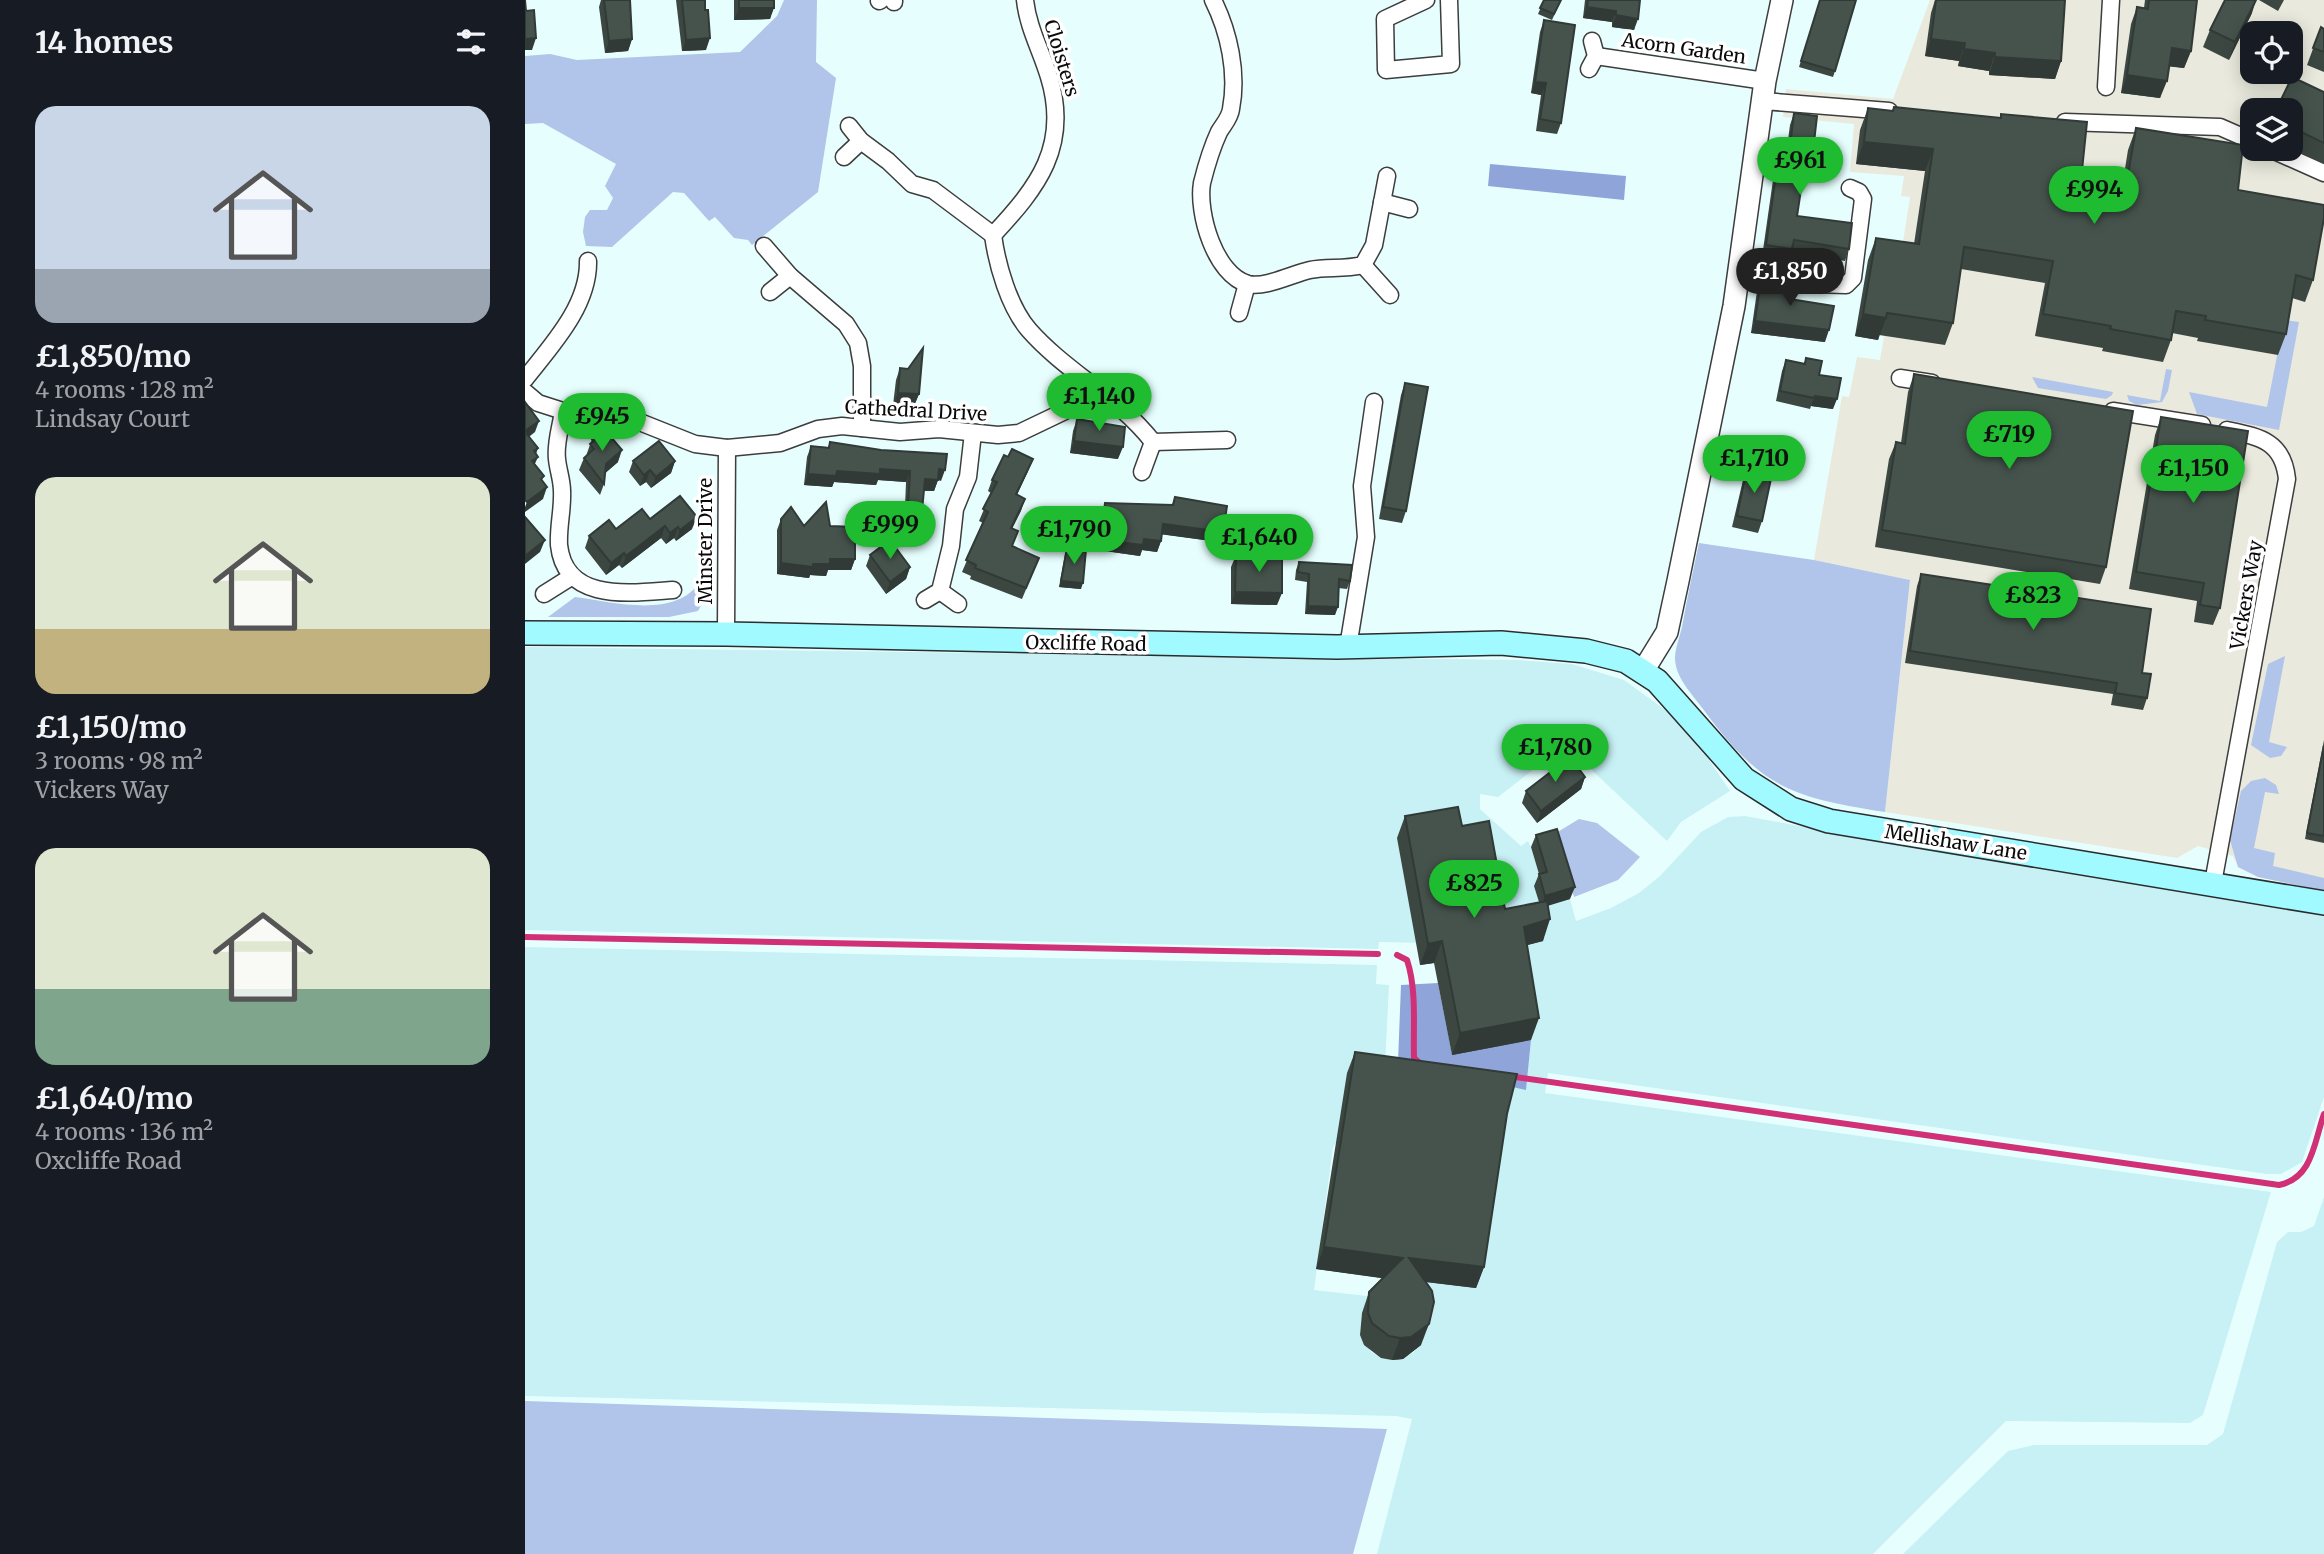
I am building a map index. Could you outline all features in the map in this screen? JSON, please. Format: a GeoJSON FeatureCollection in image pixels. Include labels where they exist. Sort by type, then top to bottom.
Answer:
{"type":"FeatureCollection","features":[{"type":"Feature","properties":{"kind":"main road","name":"Oxcliffe Road"},"geometry":{"type":"LineString","coordinates":[[525,633],[726,634],[1348,647],[1501,643],[1586,651],[1626,661],[1643,671]]}},
{"type":"Feature","properties":{"kind":"main road","name":"Mellishaw Lane"},"geometry":{"type":"LineString","coordinates":[[1643,671],[1672,695],[1744,779],[1791,809],[1829,821],[2324,903]]}},
{"type":"Feature","properties":{"kind":"street","name":"Cloisters"},"geometry":{"type":"LineString","coordinates":[[993,235],[1043,174],[1054,141],[1056,104],[1040,50],[1028,24],[1025,0]]}},
{"type":"Feature","properties":{"kind":"street"},"geometry":{"type":"LineString","coordinates":[[1213,0],[1223,21],[1234,89],[1231,113],[1218,134],[1202,185],[1204,213],[1217,257],[1229,271],[1247,284],[1262,284],[1314,269],[1341,270],[1363,265],[1374,245],[1387,176]]}},
{"type":"Feature","properties":{"kind":"street"},"geometry":{"type":"LineString","coordinates":[[1426,0],[1385,19],[1386,70],[1451,64],[1449,0]]}},
{"type":"Feature","properties":{"kind":"street"},"geometry":{"type":"LineString","coordinates":[[1643,671],[1667,632],[1739,270],[1764,91],[1782,0]]}},
{"type":"Feature","properties":{"kind":"street"},"geometry":{"type":"LineString","coordinates":[[2106,87],[2111,0]]}},
{"type":"Feature","properties":{"kind":"street","name":"Acorn Garden"},"geometry":{"type":"LineString","coordinates":[[1592,55],[1764,91],[1912,113]]}},
{"type":"Feature","properties":{"kind":"street"},"geometry":{"type":"LineString","coordinates":[[2049,121],[2220,127],[2240,136]]}},
{"type":"Feature","properties":{"kind":"street"},"geometry":{"type":"LineString","coordinates":[[849,125],[861,141],[888,161],[912,184],[933,190],[993,235],[995,252],[1014,306],[1028,329],[1134,417],[1153,442]]}},
{"type":"Feature","properties":{"kind":"street"},"geometry":{"type":"LineString","coordinates":[[844,158],[861,141]]}},
{"type":"Feature","properties":{"kind":"street"},"geometry":{"type":"LineString","coordinates":[[2297,161],[2324,173]]}},
{"type":"Feature","properties":{"kind":"street"},"geometry":{"type":"LineString","coordinates":[[1739,270],[1822,285],[1846,285],[1853,278],[1863,199],[1859,192],[1850,188]]}},
{"type":"Feature","properties":{"kind":"street"},"geometry":{"type":"LineString","coordinates":[[1382,202],[1409,209]]}},
{"type":"Feature","properties":{"kind":"street"},"geometry":{"type":"LineString","coordinates":[[764,246],[790,276],[846,324],[858,343],[862,366],[862,428]]}},
{"type":"Feature","properties":{"kind":"street"},"geometry":{"type":"LineString","coordinates":[[525,379],[562,332],[588,281],[587,261]]}},
{"type":"Feature","properties":{"kind":"street"},"geometry":{"type":"LineString","coordinates":[[1363,265],[1382,294]]}},
{"type":"Feature","properties":{"kind":"street"},"geometry":{"type":"LineString","coordinates":[[770,292],[790,276]]}},
{"type":"Feature","properties":{"kind":"street"},"geometry":{"type":"LineString","coordinates":[[1240,313],[1247,284]]}},
{"type":"Feature","properties":{"kind":"street"},"geometry":{"type":"LineString","coordinates":[[1900,378],[1953,387]]}},
{"type":"Feature","properties":{"kind":"street","name":"Cathedral Drive"},"geometry":{"type":"LineString","coordinates":[[525,392],[538,402],[563,411],[622,415],[695,444],[727,448],[780,443],[818,429],[862,428],[900,432],[939,429],[1008,434],[1041,425],[1065,411],[1092,383]]}},
{"type":"Feature","properties":{"kind":"street"},"geometry":{"type":"LineString","coordinates":[[1348,647],[1366,537],[1361,485],[1374,402]]}},
{"type":"Feature","properties":{"kind":"street","name":"Vickers Way"},"geometry":{"type":"LineString","coordinates":[[2092,408],[2172,419],[2259,436],[2273,444],[2286,468],[2287,479],[2275,556],[2213,883]]}},
{"type":"Feature","properties":{"kind":"street"},"geometry":{"type":"LineString","coordinates":[[563,411],[557,449],[562,490],[559,533],[560,549],[571,577],[585,587],[601,592],[655,584],[673,590]]}},
{"type":"Feature","properties":{"kind":"street"},"geometry":{"type":"LineString","coordinates":[[1153,442],[1211,432],[1227,440]]}},
{"type":"Feature","properties":{"kind":"street"},"geometry":{"type":"LineString","coordinates":[[925,600],[940,590],[951,546],[955,509],[968,477],[973,433]]}},
{"type":"Feature","properties":{"kind":"street"},"geometry":{"type":"LineString","coordinates":[[1142,472],[1153,442]]}},
{"type":"Feature","properties":{"kind":"street","name":"Minster Drive"},"geometry":{"type":"LineString","coordinates":[[726,634],[727,448]]}},
{"type":"Feature","properties":{"kind":"street"},"geometry":{"type":"LineString","coordinates":[[544,594],[571,577]]}},
{"type":"Feature","properties":{"kind":"street"},"geometry":{"type":"LineString","coordinates":[[940,590],[958,604]]}},
{"type":"Feature","properties":{"kind":"shaded area"},"geometry":{"type":"Polygon","coordinates":[[[784,0],[817,0],[816,62],[836,78],[818,192],[752,245],[748,240],[734,238],[715,217],[709,221],[684,193],[673,192],[612,247],[586,246],[583,232],[585,217],[590,210],[607,210],[613,198],[605,186],[616,164],[543,123],[525,124],[525,56],[550,54],[577,60],[740,52],[777,16],[784,0]]]}},
{"type":"Feature","properties":{"kind":"shaded area"},"geometry":{"type":"Polygon","coordinates":[[[1930,0],[2324,0],[2324,891],[2258,877],[2238,867],[2233,856],[2198,846],[2177,858],[1885,812],[1910,580],[1814,560],[1842,396],[1849,397],[1857,357],[1880,360],[1887,319],[1891,319],[1910,197],[1901,196],[1904,176],[1850,172],[1854,124],[1783,117],[1786,89],[1893,99],[1930,0]]]}},
{"type":"Feature","properties":{"kind":"shaded area"},"geometry":{"type":"Polygon","coordinates":[[[1490,164],[1626,176],[1624,200],[1488,186],[1490,164]]]}},
{"type":"Feature","properties":{"kind":"shaded area"},"geometry":{"type":"Polygon","coordinates":[[[2284,320],[2299,322],[2279,430],[2197,414],[2189,392],[2267,407],[2284,320]]]}},
{"type":"Feature","properties":{"kind":"shaded area"},"geometry":{"type":"Polygon","coordinates":[[[2166,369],[2172,370],[2168,391],[2162,402],[2137,405],[2129,401],[2127,395],[2160,401],[2166,369]]]}},
{"type":"Feature","properties":{"kind":"shaded area"},"geometry":{"type":"Polygon","coordinates":[[[2032,377],[2113,392],[2106,399],[2038,388],[2032,377]]]}},
{"type":"Feature","properties":{"kind":"shaded area"},"geometry":{"type":"Polygon","coordinates":[[[709,539],[709,592],[698,611],[669,617],[548,617],[575,597],[644,605],[677,600],[690,592],[701,580],[707,562],[703,544],[709,539]]]}},
{"type":"Feature","properties":{"kind":"shaded area"},"geometry":{"type":"Polygon","coordinates":[[[1699,543],[1814,560],[1910,580],[1885,812],[1801,794],[1761,772],[1724,735],[1685,685],[1678,672],[1675,654],[1699,543]]]}},
{"type":"Feature","properties":{"kind":"shaded area"},"geometry":{"type":"Polygon","coordinates":[[[525,647],[1519,660],[1572,664],[1624,680],[1668,712],[1705,754],[1730,791],[1681,822],[1667,841],[1565,745],[1498,797],[1480,794],[1480,809],[1521,846],[1528,841],[1542,883],[1541,907],[1570,899],[1576,921],[1611,908],[1639,893],[1660,876],[1701,832],[1728,817],[1745,816],[1925,849],[2301,910],[2324,916],[2324,1097],[2302,1162],[2281,1174],[2267,1174],[1548,1073],[1545,1093],[2271,1192],[2203,1415],[2190,1423],[2006,1421],[1873,1554],[1377,1554],[1412,1419],[1396,1416],[525,1396],[525,947],[1377,965],[1376,984],[1389,985],[1385,1066],[1333,1147],[1314,1290],[1376,1297],[1362,1313],[1360,1335],[1372,1353],[1392,1360],[1413,1353],[1425,1335],[1427,1324],[1410,1280],[1476,1288],[1510,1085],[1526,1089],[1531,1040],[1426,943],[1379,942],[1378,949],[525,930],[525,647]]]}},
{"type":"Feature","properties":{"kind":"shaded area"},"geometry":{"type":"Polygon","coordinates":[[[2285,656],[2269,742],[2287,747],[2281,756],[2270,758],[2251,745],[2268,664],[2285,656]]]}},
{"type":"Feature","properties":{"kind":"shaded area"},"geometry":{"type":"Polygon","coordinates":[[[2265,778],[2276,785],[2279,794],[2265,792],[2254,848],[2275,853],[2273,866],[2324,878],[2324,891],[2258,877],[2238,867],[2230,840],[2241,791],[2251,781],[2265,778]]]}},
{"type":"Feature","properties":{"kind":"shaded area"},"geometry":{"type":"Polygon","coordinates":[[[1579,819],[1597,823],[1640,857],[1618,880],[1574,897],[1556,833],[1579,819]]]}},
{"type":"Feature","properties":{"kind":"shaded area"},"geometry":{"type":"Polygon","coordinates":[[[1438,983],[1452,1054],[1531,1040],[1526,1090],[1398,1062],[1401,985],[1438,983]]]}},
{"type":"Feature","properties":{"kind":"shaded area"},"geometry":{"type":"Polygon","coordinates":[[[2324,1197],[2324,1554],[1903,1554],[2008,1451],[2034,1445],[2207,1445],[2223,1434],[2277,1242],[2288,1232],[2301,1232],[2314,1226],[2324,1197]]]}},
{"type":"Feature","properties":{"kind":"shaded area"},"geometry":{"type":"Polygon","coordinates":[[[525,1401],[1387,1429],[1353,1554],[525,1554],[525,1401]]]}},
{"type":"Feature","properties":{"kind":"building"},"geometry":{"type":"Polygon","coordinates":[[[525,0],[526,11],[534,10],[536,38],[525,39],[525,0]]]}},
{"type":"Feature","properties":{"kind":"building"},"geometry":{"type":"Polygon","coordinates":[[[604,0],[630,0],[632,39],[609,41],[604,0]]]}},
{"type":"Feature","properties":{"kind":"building"},"geometry":{"type":"Polygon","coordinates":[[[682,0],[705,0],[710,38],[686,40],[682,0]]]}},
{"type":"Feature","properties":{"kind":"building"},"geometry":{"type":"Polygon","coordinates":[[[739,0],[774,0],[774,8],[739,8],[739,0]]]}},
{"type":"Feature","properties":{"kind":"building"},"geometry":{"type":"Polygon","coordinates":[[[1544,0],[1561,0],[1554,14],[1540,8],[1544,0]]]}},
{"type":"Feature","properties":{"kind":"building"},"geometry":{"type":"Polygon","coordinates":[[[1588,0],[1640,0],[1638,19],[1616,15],[1616,11],[1587,7],[1588,0]]]}},
{"type":"Feature","properties":{"kind":"building"},"geometry":{"type":"Polygon","coordinates":[[[1820,0],[1856,0],[1835,71],[1801,61],[1820,0]]]}},
{"type":"Feature","properties":{"kind":"building"},"geometry":{"type":"Polygon","coordinates":[[[1936,0],[2065,0],[2061,61],[1995,57],[1995,53],[1964,49],[1965,43],[1931,39],[1936,0]]]}},
{"type":"Feature","properties":{"kind":"building"},"geometry":{"type":"Polygon","coordinates":[[[2149,0],[2197,0],[2191,51],[2172,48],[2167,81],[2127,75],[2137,7],[2148,9],[2149,0]]]}},
{"type":"Feature","properties":{"kind":"building"},"geometry":{"type":"Polygon","coordinates":[[[2225,0],[2256,0],[2246,21],[2240,21],[2240,32],[2235,42],[2210,30],[2225,0]]]}},
{"type":"Feature","properties":{"kind":"building"},"geometry":{"type":"Polygon","coordinates":[[[1544,20],[1575,25],[1561,123],[1540,119],[1546,83],[1535,82],[1544,20]]]}},
{"type":"Feature","properties":{"kind":"building"},"geometry":{"type":"Polygon","coordinates":[[[2321,27],[2324,29],[2324,52],[2313,48],[2321,27]]]}},
{"type":"Feature","properties":{"kind":"building"},"geometry":{"type":"Polygon","coordinates":[[[2303,82],[2324,92],[2324,143],[2303,133],[2303,98],[2282,98],[2289,84],[2303,82]]]}},
{"type":"Feature","properties":{"kind":"building"},"geometry":{"type":"Polygon","coordinates":[[[1894,107],[2001,118],[2001,114],[2087,122],[2081,180],[2126,187],[2136,128],[2240,145],[2238,190],[2324,205],[2313,280],[2296,275],[2286,334],[2205,320],[2206,316],[2176,311],[2171,340],[2043,314],[2053,261],[1964,247],[1953,323],[1887,313],[1886,318],[1863,314],[1876,238],[1919,244],[1933,149],[1864,142],[1868,108],[1893,111],[1894,107]]]}},
{"type":"Feature","properties":{"kind":"building"},"geometry":{"type":"Polygon","coordinates":[[[1794,113],[1817,116],[1813,151],[1807,150],[1797,216],[1852,223],[1849,249],[1794,240],[1792,249],[1766,245],[1779,154],[1789,155],[1794,113]]]}},
{"type":"Feature","properties":{"kind":"building"},"geometry":{"type":"Polygon","coordinates":[[[1761,279],[1786,283],[1790,299],[1834,306],[1829,330],[1755,321],[1761,279]]]}},
{"type":"Feature","properties":{"kind":"building"},"geometry":{"type":"Polygon","coordinates":[[[923,348],[919,394],[898,393],[900,368],[908,369],[923,348]]]}},
{"type":"Feature","properties":{"kind":"building"},"geometry":{"type":"Polygon","coordinates":[[[1806,358],[1822,361],[1819,375],[1841,378],[1837,399],[1814,398],[1780,391],[1786,360],[1805,364],[1806,358]]]}},
{"type":"Feature","properties":{"kind":"building"},"geometry":{"type":"Polygon","coordinates":[[[1914,374],[2133,411],[2106,567],[1882,530],[1896,442],[1905,444],[1914,374]]]}},
{"type":"Feature","properties":{"kind":"building"},"geometry":{"type":"Polygon","coordinates":[[[1405,383],[1428,387],[1406,511],[1383,507],[1405,383]]]}},
{"type":"Feature","properties":{"kind":"building"},"geometry":{"type":"Polygon","coordinates":[[[525,402],[539,421],[525,431],[525,402]]]}},
{"type":"Feature","properties":{"kind":"building"},"geometry":{"type":"Polygon","coordinates":[[[2161,417],[2248,431],[2220,608],[2200,605],[2204,583],[2136,572],[2161,417]]]}},
{"type":"Feature","properties":{"kind":"building"},"geometry":{"type":"Polygon","coordinates":[[[1077,419],[1125,427],[1123,447],[1074,441],[1077,419]]]}},
{"type":"Feature","properties":{"kind":"building"},"geometry":{"type":"Polygon","coordinates":[[[604,429],[622,450],[606,464],[604,484],[584,458],[594,449],[590,444],[594,441],[592,439],[604,429]]]}},
{"type":"Feature","properties":{"kind":"building"},"geometry":{"type":"Polygon","coordinates":[[[526,433],[538,448],[534,451],[538,457],[532,461],[544,476],[541,479],[547,487],[527,502],[525,500],[526,433]]]}},
{"type":"Feature","properties":{"kind":"building"},"geometry":{"type":"Polygon","coordinates":[[[659,441],[675,461],[656,477],[650,470],[644,475],[633,461],[659,441]]]}},
{"type":"Feature","properties":{"kind":"building"},"geometry":{"type":"Polygon","coordinates":[[[830,442],[881,450],[947,454],[945,470],[939,469],[938,480],[925,479],[920,532],[891,530],[893,506],[908,507],[910,471],[880,469],[880,474],[837,471],[836,476],[808,474],[811,446],[829,448],[830,442]]]}},
{"type":"Feature","properties":{"kind":"building"},"geometry":{"type":"Polygon","coordinates":[[[1012,449],[1033,459],[1016,494],[1025,499],[1011,528],[1018,531],[1012,546],[1039,558],[1026,588],[975,568],[976,565],[966,560],[988,512],[983,509],[997,482],[992,480],[1004,455],[1008,457],[1012,449]]]}},
{"type":"Feature","properties":{"kind":"building"},"geometry":{"type":"Polygon","coordinates":[[[1747,468],[1772,474],[1762,521],[1737,516],[1747,468]]]}},
{"type":"Feature","properties":{"kind":"building"},"geometry":{"type":"Polygon","coordinates":[[[680,496],[697,517],[680,530],[678,527],[670,533],[665,526],[626,556],[624,553],[611,563],[589,536],[609,520],[616,529],[642,509],[650,519],[680,496]]]}},
{"type":"Feature","properties":{"kind":"building"},"geometry":{"type":"Polygon","coordinates":[[[1175,497],[1227,506],[1223,532],[1163,524],[1161,541],[1144,539],[1143,545],[1101,540],[1105,503],[1173,505],[1175,497]]]}},
{"type":"Feature","properties":{"kind":"building"},"geometry":{"type":"Polygon","coordinates":[[[826,502],[830,526],[855,527],[855,559],[830,559],[830,564],[813,564],[813,567],[781,563],[781,519],[791,507],[804,526],[826,502]]]}},
{"type":"Feature","properties":{"kind":"building"},"geometry":{"type":"Polygon","coordinates":[[[525,517],[545,540],[525,556],[525,517]]]}},
{"type":"Feature","properties":{"kind":"building"},"geometry":{"type":"Polygon","coordinates":[[[890,540],[910,567],[890,582],[870,555],[890,540]]]}},
{"type":"Feature","properties":{"kind":"building"},"geometry":{"type":"Polygon","coordinates":[[[1067,548],[1086,549],[1083,583],[1061,581],[1067,548]]]}},
{"type":"Feature","properties":{"kind":"building"},"geometry":{"type":"Polygon","coordinates":[[[1236,555],[1282,555],[1282,593],[1235,592],[1236,555]]]}},
{"type":"Feature","properties":{"kind":"building"},"geometry":{"type":"Polygon","coordinates":[[[1299,562],[1352,565],[1350,581],[1339,579],[1338,607],[1308,606],[1309,574],[1298,572],[1299,562]]]}},
{"type":"Feature","properties":{"kind":"building"},"geometry":{"type":"Polygon","coordinates":[[[1921,574],[2151,609],[2142,673],[2151,674],[2147,698],[2115,693],[2117,683],[1910,651],[1921,574]]]}},
{"type":"Feature","properties":{"kind":"building"},"geometry":{"type":"Polygon","coordinates":[[[2324,745],[2324,836],[2307,833],[2324,745]]]}},
{"type":"Feature","properties":{"kind":"building"},"geometry":{"type":"Polygon","coordinates":[[[1570,757],[1585,777],[1541,811],[1526,791],[1570,757]]]}},
{"type":"Feature","properties":{"kind":"building"},"geometry":{"type":"Polygon","coordinates":[[[1458,807],[1462,826],[1489,821],[1505,909],[1547,901],[1550,919],[1524,927],[1539,1018],[1460,1033],[1442,941],[1428,944],[1405,816],[1458,807]]]}},
{"type":"Feature","properties":{"kind":"building"},"geometry":{"type":"Polygon","coordinates":[[[1557,829],[1575,887],[1545,896],[1539,874],[1547,872],[1536,835],[1557,829]]]}},
{"type":"Feature","properties":{"kind":"building"},"geometry":{"type":"Polygon","coordinates":[[[1355,1052],[1517,1074],[1507,1114],[1484,1267],[1409,1258],[1432,1291],[1434,1302],[1429,1324],[1411,1337],[1389,1336],[1372,1323],[1368,1313],[1369,1292],[1403,1258],[1324,1247],[1355,1052]]]}},
{"type":"Feature","properties":{"kind":"waterway"},"geometry":{"type":"LineString","coordinates":[[525,937],[1378,954]]}},
{"type":"Feature","properties":{"kind":"waterway"},"geometry":{"type":"LineString","coordinates":[[1397,955],[1407,960],[1410,972],[1414,1058],[1421,1064]]}},
{"type":"Feature","properties":{"kind":"waterway"},"geometry":{"type":"LineString","coordinates":[[1508,1076],[2279,1185],[2290,1181],[2306,1167],[2324,1114]]}}]}
